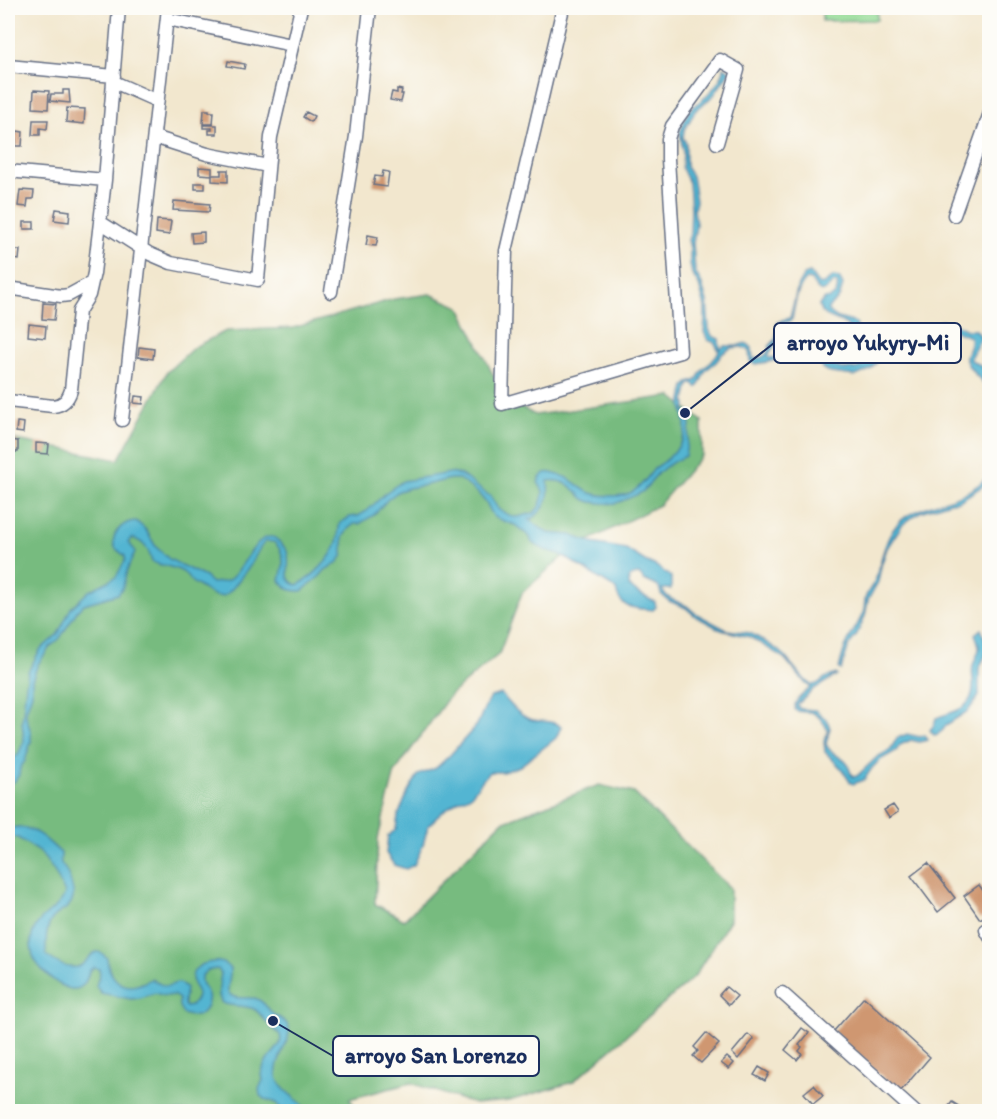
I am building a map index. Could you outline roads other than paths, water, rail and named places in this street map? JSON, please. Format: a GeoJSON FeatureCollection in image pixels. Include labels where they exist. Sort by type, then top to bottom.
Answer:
{"type":"FeatureCollection","features":[{"type":"Feature","properties":{"kind":"street"},"geometry":{"type":"LineString","coordinates":[[8,400],[52,406],[60,405],[69,398],[79,311],[89,295],[94,273],[105,180],[119,8]]}},
{"type":"Feature","properties":{"kind":"street"},"geometry":{"type":"LineString","coordinates":[[100,222],[150,254],[171,263],[258,280],[271,136],[301,8]]}},
{"type":"Feature","properties":{"kind":"street"},"geometry":{"type":"LineString","coordinates":[[331,292],[356,136],[370,8]]}},
{"type":"Feature","properties":{"kind":"street"},"geometry":{"type":"LineString","coordinates":[[563,8],[506,251],[502,404],[680,352],[668,159],[669,134],[672,126],[720,60],[738,70],[717,143]]}},
{"type":"Feature","properties":{"kind":"street"},"geometry":{"type":"LineString","coordinates":[[122,420],[167,13],[292,45]]}},
{"type":"Feature","properties":{"kind":"street"},"geometry":{"type":"LineString","coordinates":[[8,66],[114,79],[158,101]]}},
{"type":"Feature","properties":{"kind":"street"},"geometry":{"type":"LineString","coordinates":[[954,215],[990,113]]}},
{"type":"Feature","properties":{"kind":"street"},"geometry":{"type":"LineString","coordinates":[[154,137],[207,154],[268,166]]}},
{"type":"Feature","properties":{"kind":"street"},"geometry":{"type":"LineString","coordinates":[[8,171],[105,180]]}},
{"type":"Feature","properties":{"kind":"street"},"geometry":{"type":"LineString","coordinates":[[8,288],[61,296],[69,295],[91,283]]}},
{"type":"Feature","properties":{"kind":"street"},"geometry":{"type":"LineString","coordinates":[[782,993],[915,1112]]}},
{"type":"Feature","properties":{"kind":"water"},"geometry":{"type":"Polygon","coordinates":[[[724,67],[730,71],[714,95],[695,111],[684,131],[683,138],[686,143],[686,167],[692,176],[696,201],[693,243],[695,272],[701,282],[707,302],[709,329],[712,336],[719,339],[720,349],[745,343],[752,348],[753,359],[764,356],[776,338],[777,323],[790,318],[798,285],[804,275],[810,273],[818,284],[825,283],[833,277],[839,278],[843,285],[839,298],[828,308],[828,311],[838,318],[857,325],[853,338],[844,347],[836,349],[821,344],[817,349],[817,355],[829,365],[843,369],[864,366],[880,348],[904,328],[928,332],[941,321],[953,323],[967,330],[975,330],[980,335],[981,338],[971,360],[982,366],[989,376],[989,388],[967,364],[966,356],[970,337],[948,328],[935,335],[917,339],[904,336],[896,341],[870,370],[856,376],[831,373],[823,369],[806,348],[808,342],[814,337],[829,340],[844,338],[848,332],[848,326],[821,312],[819,305],[835,294],[837,283],[835,282],[822,292],[811,280],[807,279],[798,292],[792,319],[780,323],[779,336],[768,357],[782,356],[787,350],[790,351],[786,355],[773,361],[754,364],[750,361],[749,350],[742,347],[731,348],[706,370],[698,387],[693,383],[689,385],[685,410],[690,425],[685,456],[662,469],[642,492],[616,503],[586,500],[567,484],[560,481],[548,481],[548,495],[545,504],[529,520],[548,533],[571,535],[592,543],[626,549],[656,566],[671,577],[671,589],[662,589],[671,599],[727,630],[750,633],[764,641],[781,652],[812,685],[836,674],[814,688],[798,704],[798,707],[815,710],[827,720],[830,728],[826,744],[833,753],[846,762],[853,777],[877,757],[890,750],[897,738],[907,734],[920,737],[925,735],[928,740],[919,742],[911,740],[900,745],[896,751],[880,760],[864,780],[853,784],[825,752],[824,741],[828,731],[823,722],[813,713],[795,710],[798,700],[811,687],[784,658],[750,637],[721,630],[695,616],[686,608],[669,601],[661,594],[659,587],[644,580],[639,574],[629,578],[629,586],[655,602],[656,607],[653,610],[629,607],[621,601],[616,589],[560,554],[532,543],[530,537],[515,525],[494,517],[478,493],[459,479],[450,479],[399,491],[388,499],[374,515],[359,524],[354,524],[343,537],[343,555],[338,562],[325,570],[302,591],[289,589],[280,580],[283,560],[281,551],[274,542],[266,541],[232,589],[224,596],[219,596],[195,584],[179,570],[152,562],[145,546],[131,538],[128,543],[135,552],[121,591],[118,594],[84,604],[38,664],[32,680],[32,693],[26,711],[31,742],[19,775],[14,782],[8,785],[8,762],[18,755],[24,741],[22,722],[28,672],[40,650],[58,634],[71,608],[89,591],[116,577],[125,561],[125,556],[116,548],[114,540],[120,528],[128,523],[136,521],[146,530],[156,547],[169,559],[205,577],[212,583],[230,579],[260,541],[273,537],[286,549],[289,580],[297,585],[315,573],[327,561],[335,548],[340,523],[367,511],[388,491],[403,481],[450,473],[461,475],[490,496],[499,510],[518,517],[534,513],[540,506],[543,491],[538,482],[545,473],[566,478],[595,494],[624,495],[636,490],[654,469],[671,456],[684,436],[682,400],[685,386],[691,381],[696,381],[703,369],[719,352],[715,343],[708,340],[704,332],[705,307],[690,263],[688,240],[691,208],[689,183],[682,168],[683,152],[680,132],[688,112],[708,95],[720,80],[724,67]]]}},
{"type":"Feature","properties":{"kind":"water"},"geometry":{"type":"Polygon","coordinates":[[[989,475],[989,480],[983,486],[959,501],[920,512],[902,525],[887,548],[878,582],[868,600],[865,616],[849,645],[841,670],[839,669],[844,649],[863,614],[865,598],[874,582],[889,536],[894,529],[907,516],[971,490],[989,475]]]}},
{"type":"Feature","properties":{"kind":"water"},"geometry":{"type":"Polygon","coordinates":[[[981,629],[988,646],[979,668],[979,696],[968,711],[934,735],[930,730],[936,718],[960,709],[972,695],[972,668],[979,647],[975,634],[981,629]]]}},
{"type":"Feature","properties":{"kind":"water"},"geometry":{"type":"Polygon","coordinates":[[[501,694],[525,717],[554,723],[561,727],[556,738],[520,766],[503,772],[489,772],[471,795],[442,812],[428,826],[414,865],[406,869],[394,865],[386,853],[388,836],[396,829],[398,816],[418,775],[436,768],[450,755],[477,725],[491,697],[501,694]]]}},
{"type":"Feature","properties":{"kind":"water"},"geometry":{"type":"Polygon","coordinates":[[[19,827],[37,833],[61,853],[61,864],[66,870],[72,888],[72,902],[53,918],[49,926],[46,936],[46,955],[60,964],[77,967],[94,953],[102,953],[107,958],[112,975],[125,985],[137,985],[151,979],[164,986],[177,983],[182,985],[186,988],[184,1005],[186,1007],[191,1006],[197,997],[197,990],[192,979],[194,971],[200,965],[218,962],[225,964],[230,969],[228,990],[230,994],[237,998],[260,1000],[274,1015],[287,1024],[289,1034],[278,1064],[277,1078],[285,1090],[302,1104],[304,1111],[282,1111],[277,1103],[260,1095],[259,1089],[263,1080],[264,1066],[279,1046],[280,1035],[254,1009],[222,1003],[219,992],[221,973],[218,969],[209,970],[202,976],[201,982],[207,993],[208,1002],[203,1012],[197,1016],[183,1014],[179,1006],[179,999],[173,995],[155,993],[131,999],[101,993],[96,986],[99,969],[94,967],[89,971],[84,984],[78,988],[65,987],[50,978],[35,960],[31,942],[36,925],[62,900],[65,893],[54,871],[40,852],[18,838],[8,836],[8,828],[19,827]]]}},
{"type":"Feature","properties":{"kind":"place","name":"arroyo Yukyry-Mi"},"geometry":{"type":"Point","coordinates":[685,413]}},
{"type":"Feature","properties":{"kind":"place","name":"arroyo San Lorenzo"},"geometry":{"type":"Point","coordinates":[273,1021]}}]}
